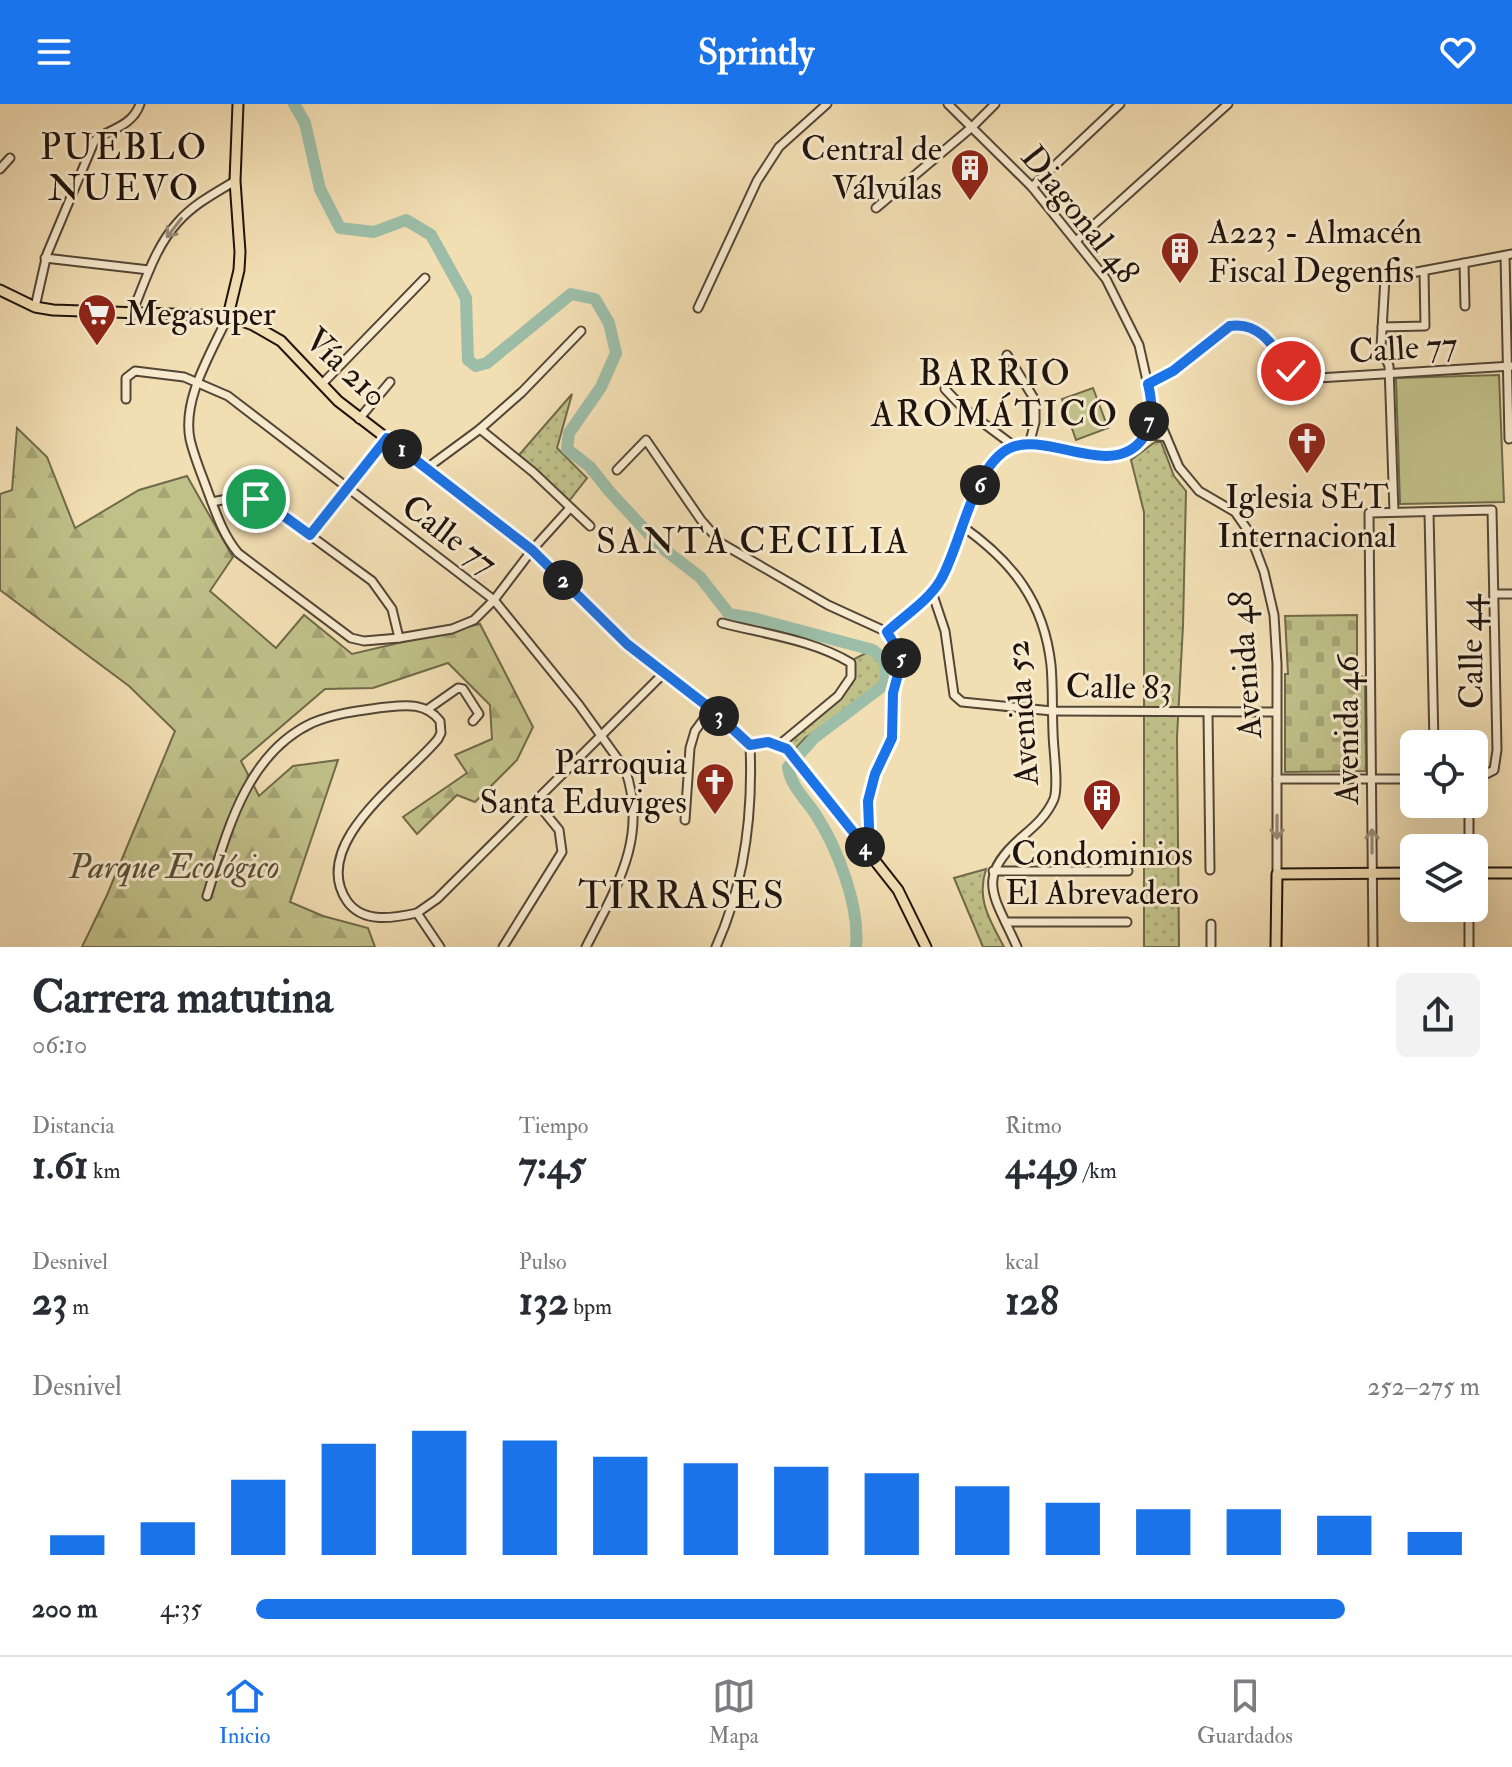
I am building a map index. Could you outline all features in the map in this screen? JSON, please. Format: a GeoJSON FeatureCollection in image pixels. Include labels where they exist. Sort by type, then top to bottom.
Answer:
{"type":"FeatureCollection","features":[{"type":"Feature","properties":{"kind":"main road"},"geometry":{"type":"LineString","coordinates":[[228,316],[239,261],[235,181],[238,104]]}},
{"type":"Feature","properties":{"kind":"main road","name":"Vía 210"},"geometry":{"type":"LineString","coordinates":[[1,292],[35,307],[67,311],[228,316],[253,325],[281,341],[359,419],[532,550],[627,644],[711,709],[750,745]]}},
{"type":"Feature","properties":{"kind":"main road"},"geometry":{"type":"LineString","coordinates":[[750,745],[768,742],[783,747],[806,771],[898,890],[926,947]]}},
{"type":"Feature","properties":{"kind":"main road"},"geometry":{"type":"LineString","coordinates":[[1277,874],[1400,873]]}},
{"type":"Feature","properties":{"kind":"main road"},"geometry":{"type":"LineString","coordinates":[[1488,873],[1512,873]]}},
{"type":"Feature","properties":{"kind":"main road","name":"Avenida 48"},"geometry":{"type":"LineString","coordinates":[[1276,947],[1277,874]]}},
{"type":"Feature","properties":{"kind":"street"},"geometry":{"type":"LineString","coordinates":[[35,307],[45,258],[94,142],[131,120],[140,104]]}},
{"type":"Feature","properties":{"kind":"street"},"geometry":{"type":"LineString","coordinates":[[698,308],[757,181],[779,147],[827,104]]}},
{"type":"Feature","properties":{"kind":"street","name":"Diagonal 48"},"geometry":{"type":"LineString","coordinates":[[948,104],[1032,187],[1106,279],[1139,345],[1152,403],[1159,419]]}},
{"type":"Feature","properties":{"kind":"street"},"geometry":{"type":"LineString","coordinates":[[876,208],[995,104]]}},
{"type":"Feature","properties":{"kind":"street"},"geometry":{"type":"LineString","coordinates":[[1032,187],[1120,104]]}},
{"type":"Feature","properties":{"kind":"street"},"geometry":{"type":"LineString","coordinates":[[1076,241],[1228,104]]}},
{"type":"Feature","properties":{"kind":"street"},"geometry":{"type":"LineString","coordinates":[[0,169],[10,158]]}},
{"type":"Feature","properties":{"kind":"street"},"geometry":{"type":"LineString","coordinates":[[132,313],[149,270],[176,223],[195,205],[235,181]]}},
{"type":"Feature","properties":{"kind":"street"},"geometry":{"type":"LineString","coordinates":[[1434,730],[1429,512],[1394,512],[1389,372],[1381,347],[1385,278],[1508,255],[1509,439]]}},
{"type":"Feature","properties":{"kind":"street"},"geometry":{"type":"LineString","coordinates":[[45,258],[149,270]]}},
{"type":"Feature","properties":{"kind":"street"},"geometry":{"type":"LineString","coordinates":[[1464,263],[1465,306]]}},
{"type":"Feature","properties":{"kind":"street"},"geometry":{"type":"LineString","coordinates":[[1382,327],[1425,326],[1424,271]]}},
{"type":"Feature","properties":{"kind":"street"},"geometry":{"type":"LineString","coordinates":[[322,384],[425,278]]}},
{"type":"Feature","properties":{"kind":"street"},"geometry":{"type":"LineString","coordinates":[[228,316],[190,410],[190,438],[230,544],[330,625],[357,640],[399,638],[462,626],[474,620],[494,600],[532,550],[570,508]]}},
{"type":"Feature","properties":{"kind":"street","name":"Calle 77"},"geometry":{"type":"LineString","coordinates":[[1148,384],[1173,371],[1230,326],[1241,324],[1262,333],[1291,371],[1302,379],[1510,366]]}},
{"type":"Feature","properties":{"kind":"street"},"geometry":{"type":"LineString","coordinates":[[427,468],[480,429],[522,392],[581,331]]}},
{"type":"Feature","properties":{"kind":"street"},"geometry":{"type":"LineString","coordinates":[[1007,355],[1035,400],[1035,422],[1029,445]]}},
{"type":"Feature","properties":{"kind":"street","name":"Calle 77"},"geometry":{"type":"LineString","coordinates":[[126,399],[126,378],[135,371],[199,382],[237,402],[494,600],[539,653],[625,769],[631,787],[633,839],[625,866],[586,947]]}},
{"type":"Feature","properties":{"kind":"street"},"geometry":{"type":"LineString","coordinates":[[359,419],[390,382]]}},
{"type":"Feature","properties":{"kind":"street"},"geometry":{"type":"LineString","coordinates":[[945,389],[963,408],[1014,446]]}},
{"type":"Feature","properties":{"kind":"street"},"geometry":{"type":"LineString","coordinates":[[1146,434],[1152,403]]}},
{"type":"Feature","properties":{"kind":"street"},"geometry":{"type":"LineString","coordinates":[[887,632],[932,592],[945,572],[974,494],[990,467],[1004,452],[1014,446],[1029,445],[1113,456],[1129,451],[1159,419]]}},
{"type":"Feature","properties":{"kind":"street","name":"Avenida 48"},"geometry":{"type":"LineString","coordinates":[[1159,419],[1179,467],[1199,491],[1229,507],[1249,532],[1264,572],[1274,615],[1277,874]]}},
{"type":"Feature","properties":{"kind":"street"},"geometry":{"type":"LineString","coordinates":[[480,429],[533,472],[590,526]]}},
{"type":"Feature","properties":{"kind":"street"},"geometry":{"type":"LineString","coordinates":[[1146,434],[1166,437]]}},
{"type":"Feature","properties":{"kind":"street"},"geometry":{"type":"LineString","coordinates":[[310,535],[387,438]]}},
{"type":"Feature","properties":{"kind":"street"},"geometry":{"type":"LineString","coordinates":[[617,470],[646,440],[721,543],[828,605],[887,632],[899,652],[901,663],[893,693],[892,738],[875,774],[868,801],[870,853]]}},
{"type":"Feature","properties":{"kind":"street"},"geometry":{"type":"LineString","coordinates":[[212,502],[237,497],[266,503],[380,588],[396,619],[399,638]]}},
{"type":"Feature","properties":{"kind":"street","name":"Calle 44"},"geometry":{"type":"LineString","coordinates":[[1429,512],[1492,510],[1497,760],[1494,770],[1488,773]]}},
{"type":"Feature","properties":{"kind":"street","name":"Avenida 46"},"geometry":{"type":"LineString","coordinates":[[1373,947],[1369,513],[1394,512]]}},
{"type":"Feature","properties":{"kind":"street","name":"Avenida 52"},"geometry":{"type":"LineString","coordinates":[[962,526],[984,541],[1016,573],[1038,611],[1051,666],[1055,796],[1043,818],[1002,854],[993,871]]}},
{"type":"Feature","properties":{"kind":"street","name":"Calle 83"},"geometry":{"type":"LineString","coordinates":[[932,592],[945,631],[954,695],[962,702],[1052,711],[1276,712]]}},
{"type":"Feature","properties":{"kind":"street"},"geometry":{"type":"LineString","coordinates":[[1494,594],[1512,594]]}},
{"type":"Feature","properties":{"kind":"street"},"geometry":{"type":"LineString","coordinates":[[722,623],[797,642],[851,663],[851,677],[838,696],[783,747]]}},
{"type":"Feature","properties":{"kind":"street"},"geometry":{"type":"LineString","coordinates":[[207,896],[227,832],[250,782],[284,741],[311,724],[338,715],[405,705],[428,709],[440,721],[441,733],[432,746],[355,825],[340,861],[342,889],[352,906],[385,919],[417,913],[437,899],[537,803],[600,735],[664,673]]}},
{"type":"Feature","properties":{"kind":"street"},"geometry":{"type":"LineString","coordinates":[[428,709],[458,688],[463,689],[479,714],[473,721]]}},
{"type":"Feature","properties":{"kind":"street"},"geometry":{"type":"LineString","coordinates":[[685,820],[690,748],[695,731],[711,709]]}},
{"type":"Feature","properties":{"kind":"street"},"geometry":{"type":"LineString","coordinates":[[1208,713],[1210,870]]}},
{"type":"Feature","properties":{"kind":"street"},"geometry":{"type":"LineString","coordinates":[[716,947],[731,911],[741,868],[750,803],[750,745]]}},
{"type":"Feature","properties":{"kind":"street"},"geometry":{"type":"LineString","coordinates":[[1277,779],[1400,779]]}},
{"type":"Feature","properties":{"kind":"street"},"geometry":{"type":"LineString","coordinates":[[503,947],[562,852],[559,830],[537,803]]}},
{"type":"Feature","properties":{"kind":"street"},"geometry":{"type":"LineString","coordinates":[[1017,947],[997,904],[992,884],[993,871],[1128,871]]}},
{"type":"Feature","properties":{"kind":"street"},"geometry":{"type":"LineString","coordinates":[[417,913],[440,947]]}},
{"type":"Feature","properties":{"kind":"street"},"geometry":{"type":"LineString","coordinates":[[1006,922],[1127,922]]}},
{"type":"Feature","properties":{"kind":"street"},"geometry":{"type":"LineString","coordinates":[[1469,922],[1469,947]]}},
{"type":"Feature","properties":{"kind":"street"},"geometry":{"type":"LineString","coordinates":[[1211,924],[1211,947]]}},
{"type":"Feature","properties":{"kind":"green space"},"geometry":{"type":"Polygon","coordinates":[[[1499,375],[1504,502],[1400,504],[1396,378],[1499,375]]]}},
{"type":"Feature","properties":{"kind":"green space"},"geometry":{"type":"Polygon","coordinates":[[[1093,388],[1108,428],[1076,440],[1062,399],[1093,388]]]}},
{"type":"Feature","properties":{"kind":"green space"},"geometry":{"type":"Polygon","coordinates":[[[572,394],[557,448],[587,478],[569,501],[519,455],[572,394]]]}},
{"type":"Feature","properties":{"kind":"green space","name":"Parque Ecológico"},"geometry":{"type":"Polygon","coordinates":[[[17,428],[47,457],[75,528],[139,490],[187,476],[233,557],[210,591],[276,648],[304,615],[352,654],[480,624],[533,727],[517,760],[475,802],[457,795],[417,834],[403,817],[467,773],[455,755],[492,739],[490,705],[448,663],[373,688],[325,689],[241,761],[259,796],[293,766],[338,760],[290,902],[323,916],[368,928],[375,947],[82,947],[175,731],[129,686],[0,590],[0,494],[12,490],[17,428]]]}},
{"type":"Feature","properties":{"kind":"green space"},"geometry":{"type":"Polygon","coordinates":[[[1155,442],[1161,442],[1174,476],[1186,491],[1177,737],[1179,947],[1144,947],[1144,512],[1131,460],[1155,442]]]}},
{"type":"Feature","properties":{"kind":"green space"},"geometry":{"type":"Polygon","coordinates":[[[1357,615],[1357,676],[1365,677],[1366,771],[1285,772],[1285,674],[1288,674],[1285,616],[1357,615]]]}},
{"type":"Feature","properties":{"kind":"green space"},"geometry":{"type":"Polygon","coordinates":[[[870,651],[882,667],[881,687],[805,738],[795,749],[786,741],[839,697],[851,673],[852,660],[870,651]]]}},
{"type":"Feature","properties":{"kind":"green space"},"geometry":{"type":"Polygon","coordinates":[[[986,869],[984,900],[1004,947],[983,947],[954,878],[986,869]]]}},
{"type":"Feature","properties":{"kind":"waterway"},"geometry":{"type":"LineString","coordinates":[[294,104],[305,123],[320,189],[340,228],[374,232],[406,220],[431,235],[466,298],[468,360],[476,366],[487,363],[571,294],[595,299],[609,323],[616,353],[601,387],[569,433],[567,449],[590,467],[661,547],[700,577],[729,614],[873,650],[884,661],[884,685],[814,738],[788,767],[795,786],[824,829],[846,879],[855,914],[856,947]]}},
{"type":"Feature","properties":{"kind":"place","name":"Central de Válvulas"},"geometry":{"type":"Point","coordinates":[970,202]}},
{"type":"Feature","properties":{"kind":"place","name":"A223 - Almacén Fiscal Degenfis"},"geometry":{"type":"Point","coordinates":[1180,285]}},
{"type":"Feature","properties":{"kind":"place","name":"Megasuper"},"geometry":{"type":"Point","coordinates":[97,347]}},
{"type":"Feature","properties":{"kind":"place","name":"Iglesia SET Internacional"},"geometry":{"type":"Point","coordinates":[1307,475]}},
{"type":"Feature","properties":{"kind":"place","name":"Parroquia Santa Eduviges"},"geometry":{"type":"Point","coordinates":[715,816]}},
{"type":"Feature","properties":{"kind":"place","name":"Condominios El Abrevadero"},"geometry":{"type":"Point","coordinates":[1102,832]}},
{"type":"Feature","properties":{"kind":"district","name":"PUEBLO NUEVO"},"geometry":{"type":"Point","coordinates":[124,166]}},
{"type":"Feature","properties":{"kind":"district","name":"BARRIO AROMÁTICO"},"geometry":{"type":"Point","coordinates":[995,392]}},
{"type":"Feature","properties":{"kind":"district","name":"SANTA CECILIA"},"geometry":{"type":"Point","coordinates":[753,540]}},
{"type":"Feature","properties":{"kind":"district","name":"TIRRASES"},"geometry":{"type":"Point","coordinates":[682,895]}},
{"type":"Feature","properties":{"kind":"route"},"geometry":{"type":"LineString","coordinates":[[256,499],[310,535],[387,438],[532,550],[627,644],[711,709],[750,745],[768,742],[787,749],[870,853],[868,801],[875,774],[892,738],[893,693],[901,663],[899,652],[887,632],[939,583],[974,494],[990,467],[1004,452],[1021,445],[1104,456],[1129,451],[1146,434],[1152,403],[1148,384],[1173,371],[1230,326],[1241,324],[1262,333],[1291,371]]}}]}
